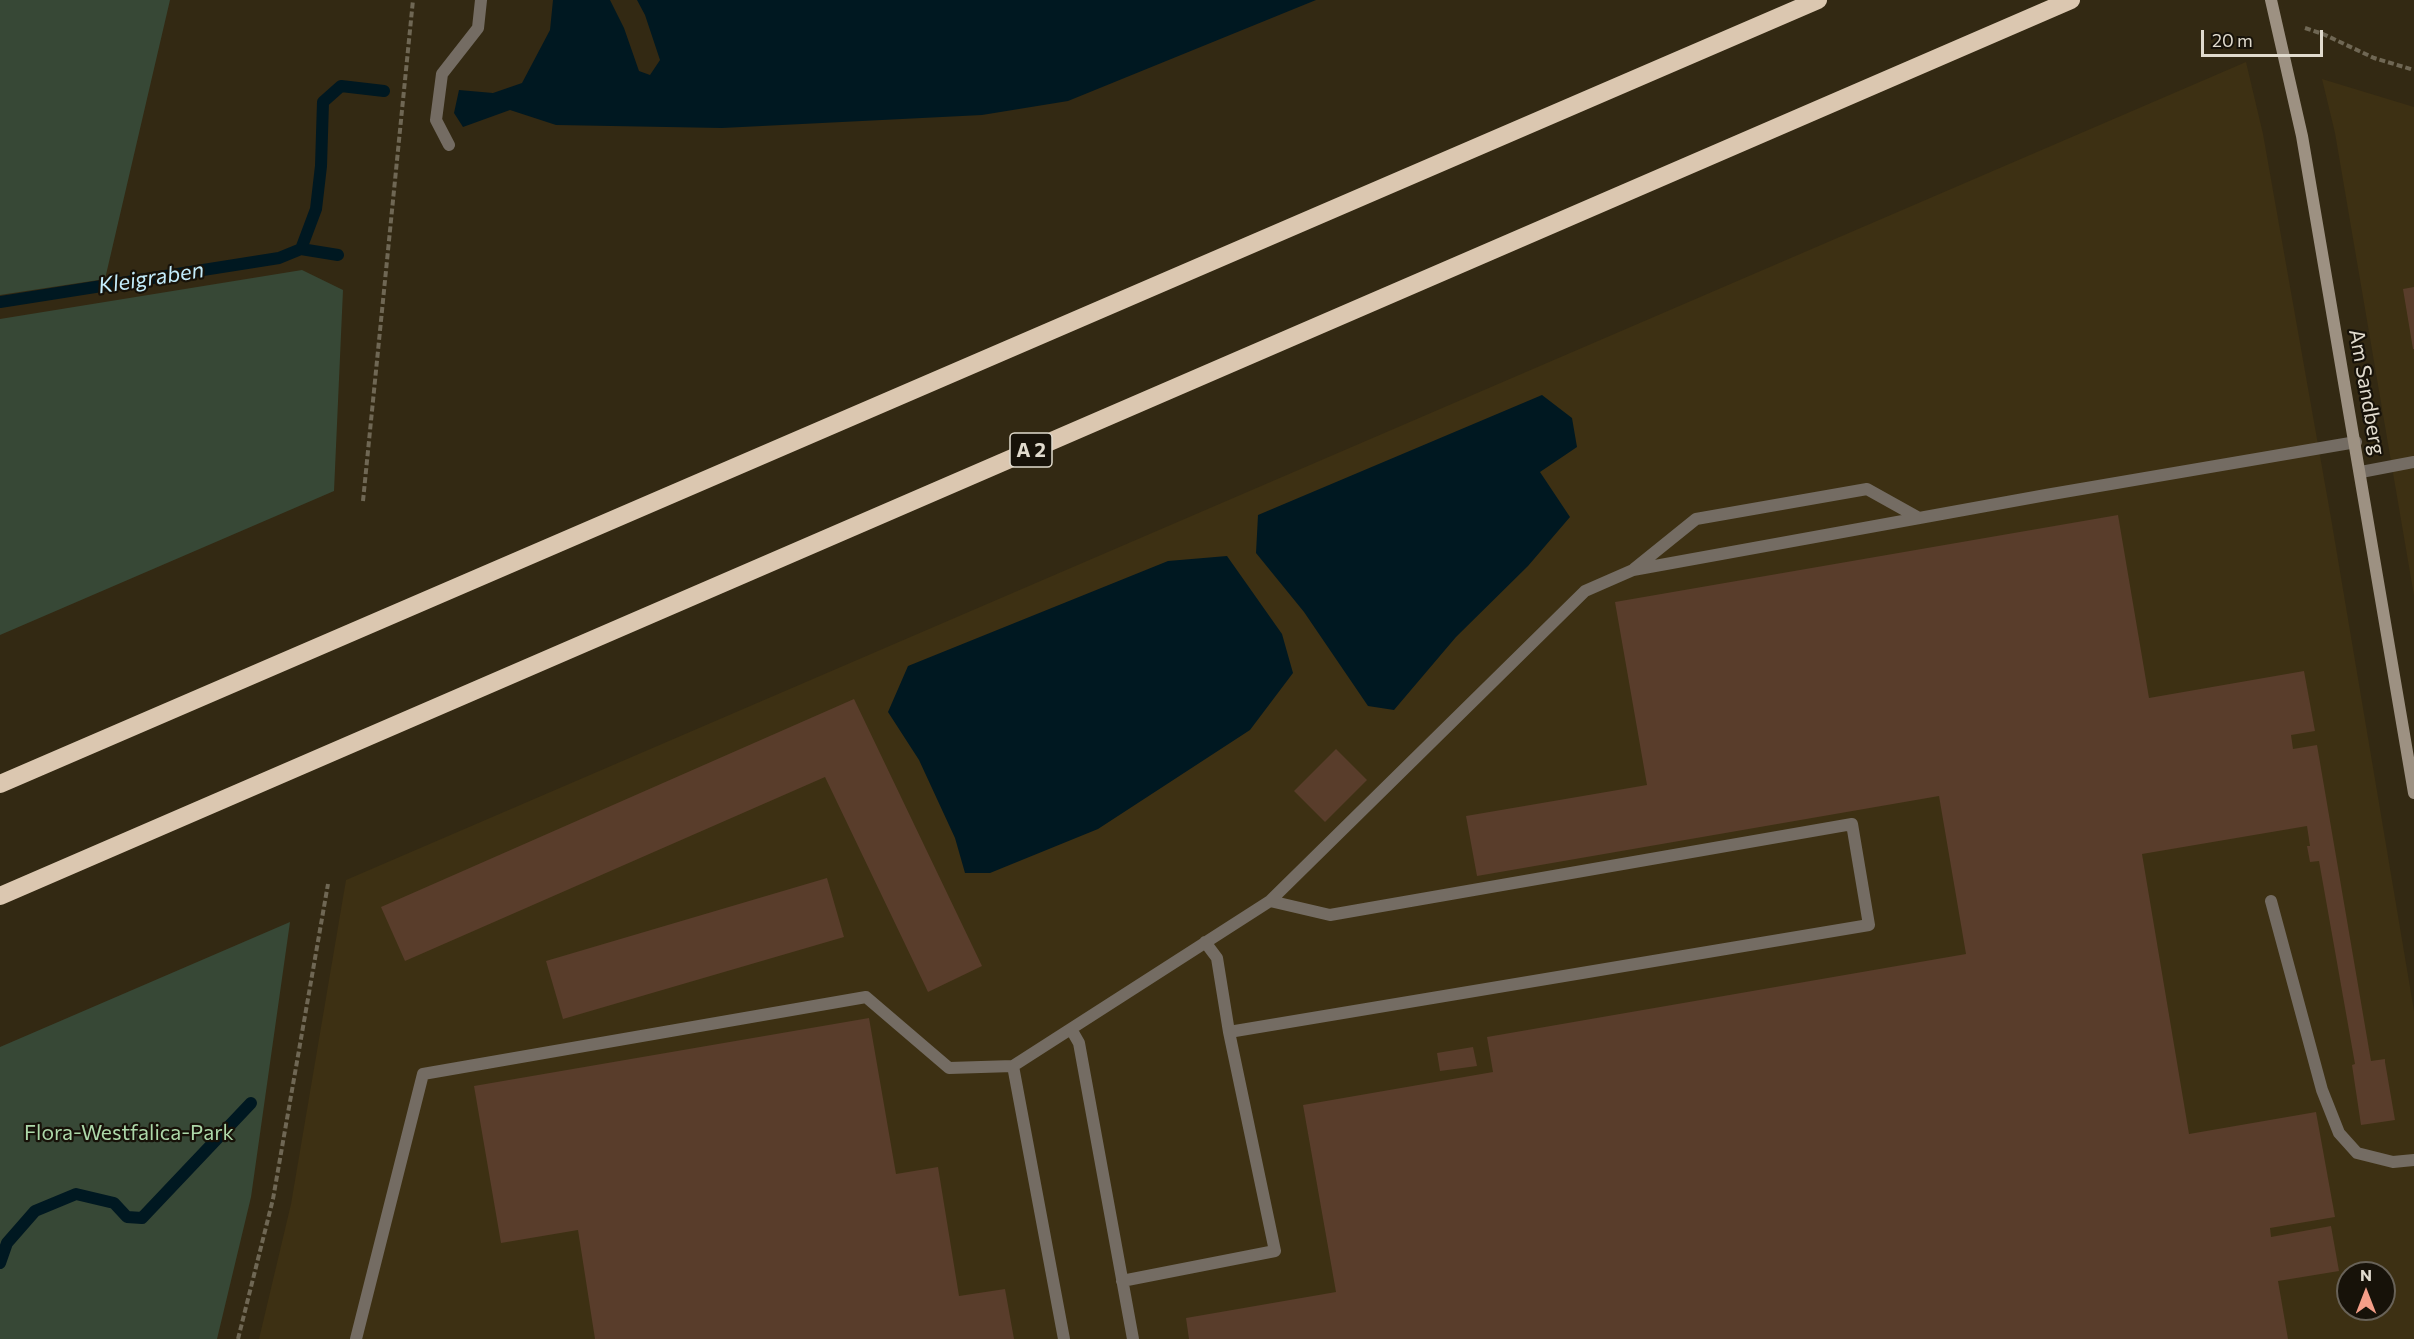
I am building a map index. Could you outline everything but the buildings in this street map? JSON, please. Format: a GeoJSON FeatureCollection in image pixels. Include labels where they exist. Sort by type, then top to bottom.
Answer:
{"type":"FeatureCollection","features":[{"type":"Feature","properties":{"kind":"highway"},"geometry":{"type":"LineString","coordinates":[[0,784],[1818,0]]}},
{"type":"Feature","properties":{"kind":"highway","name":"A 2"},"geometry":{"type":"LineString","coordinates":[[0,896],[2066,2]]}},
{"type":"Feature","properties":{"kind":"main road","name":"Am Sandberg"},"geometry":{"type":"LineString","coordinates":[[2271,0],[2302,136],[2356,442],[2414,793]]}},
{"type":"Feature","properties":{"kind":"lane"},"geometry":{"type":"LineString","coordinates":[[449,145],[436,120],[442,74],[478,28],[481,0]]}},
{"type":"Feature","properties":{"kind":"lane"},"geometry":{"type":"LineString","coordinates":[[356,1339],[423,1074],[866,997],[949,1068],[1013,1066],[1270,901],[1585,591],[1633,570],[2356,442]]}},
{"type":"Feature","properties":{"kind":"lane"},"geometry":{"type":"LineString","coordinates":[[2361,472],[2414,462]]}},
{"type":"Feature","properties":{"kind":"lane"},"geometry":{"type":"LineString","coordinates":[[1633,570],[1696,519],[1867,489],[1919,518]]}},
{"type":"Feature","properties":{"kind":"lane"},"geometry":{"type":"LineString","coordinates":[[1229,1032],[1869,925],[1852,824],[1330,915],[1270,901]]}},
{"type":"Feature","properties":{"kind":"lane"},"geometry":{"type":"LineString","coordinates":[[2271,901],[2322,1090],[2339,1132],[2357,1153],[2392,1162],[2414,1161]]}},
{"type":"Feature","properties":{"kind":"lane"},"geometry":{"type":"LineString","coordinates":[[1122,1281],[1275,1251],[1229,1032],[1217,958],[1205,942]]}},
{"type":"Feature","properties":{"kind":"lane"},"geometry":{"type":"LineString","coordinates":[[1071,1029],[1079,1044],[1133,1339]]}},
{"type":"Feature","properties":{"kind":"lane"},"geometry":{"type":"LineString","coordinates":[[1013,1066],[1064,1339]]}},
{"type":"Feature","properties":{"kind":"path"},"geometry":{"type":"LineString","coordinates":[[363,501],[413,0]]}},
{"type":"Feature","properties":{"kind":"path"},"geometry":{"type":"LineString","coordinates":[[2276,18],[2324,34],[2374,58],[2414,70]]}},
{"type":"Feature","properties":{"kind":"path"},"geometry":{"type":"LineString","coordinates":[[238,1339],[273,1199],[328,884]]}},
{"type":"Feature","properties":{"kind":"shaded area"},"geometry":{"type":"Polygon","coordinates":[[[2246,62],[2263,134],[2331,518],[2414,1011],[2414,1339],[259,1339],[291,1204],[346,880],[2246,62]]]}},
{"type":"Feature","properties":{"kind":"shaded area"},"geometry":{"type":"Polygon","coordinates":[[[2322,79],[2414,107],[2414,596],[2335,133],[2322,79]]]}},
{"type":"Feature","properties":{"kind":"green space"},"geometry":{"type":"Polygon","coordinates":[[[0,0],[170,0],[105,279],[0,295],[0,0]]]}},
{"type":"Feature","properties":{"kind":"green space"},"geometry":{"type":"Polygon","coordinates":[[[302,270],[343,290],[334,491],[0,635],[0,319],[302,270]]]}},
{"type":"Feature","properties":{"kind":"green space","name":"Flora-Westfalica-Park"},"geometry":{"type":"Polygon","coordinates":[[[290,922],[251,1197],[217,1339],[0,1339],[0,1047],[290,922]]]}},
{"type":"Feature","properties":{"kind":"water"},"geometry":{"type":"Polygon","coordinates":[[[553,0],[610,0],[624,28],[639,71],[650,75],[660,60],[645,15],[637,0],[1316,0],[1068,101],[982,115],[722,128],[556,125],[510,110],[463,127],[454,113],[459,90],[493,93],[522,83],[550,30],[553,0]]]}},
{"type":"Feature","properties":{"kind":"water"},"geometry":{"type":"Polygon","coordinates":[[[1542,395],[1572,418],[1577,447],[1540,472],[1570,517],[1528,566],[1456,637],[1394,710],[1368,706],[1304,612],[1256,553],[1258,515],[1542,395]]]}},
{"type":"Feature","properties":{"kind":"water"},"geometry":{"type":"Polygon","coordinates":[[[1227,556],[1282,634],[1293,673],[1250,730],[1098,829],[990,873],[965,873],[955,838],[919,760],[888,712],[908,666],[1168,561],[1227,556]]]}},
{"type":"Feature","properties":{"kind":"waterway","name":"Kleigraben"},"geometry":{"type":"LineString","coordinates":[[0,302],[279,258],[301,249],[316,209],[321,166],[323,102],[341,86],[384,91]]}},
{"type":"Feature","properties":{"kind":"waterway","name":"Kleigraben"},"geometry":{"type":"LineString","coordinates":[[301,249],[338,255]]}},
{"type":"Feature","properties":{"kind":"waterway"},"geometry":{"type":"LineString","coordinates":[[0,1263],[7,1243],[35,1211],[76,1194],[114,1203],[127,1217],[142,1218],[251,1103]]}}]}
